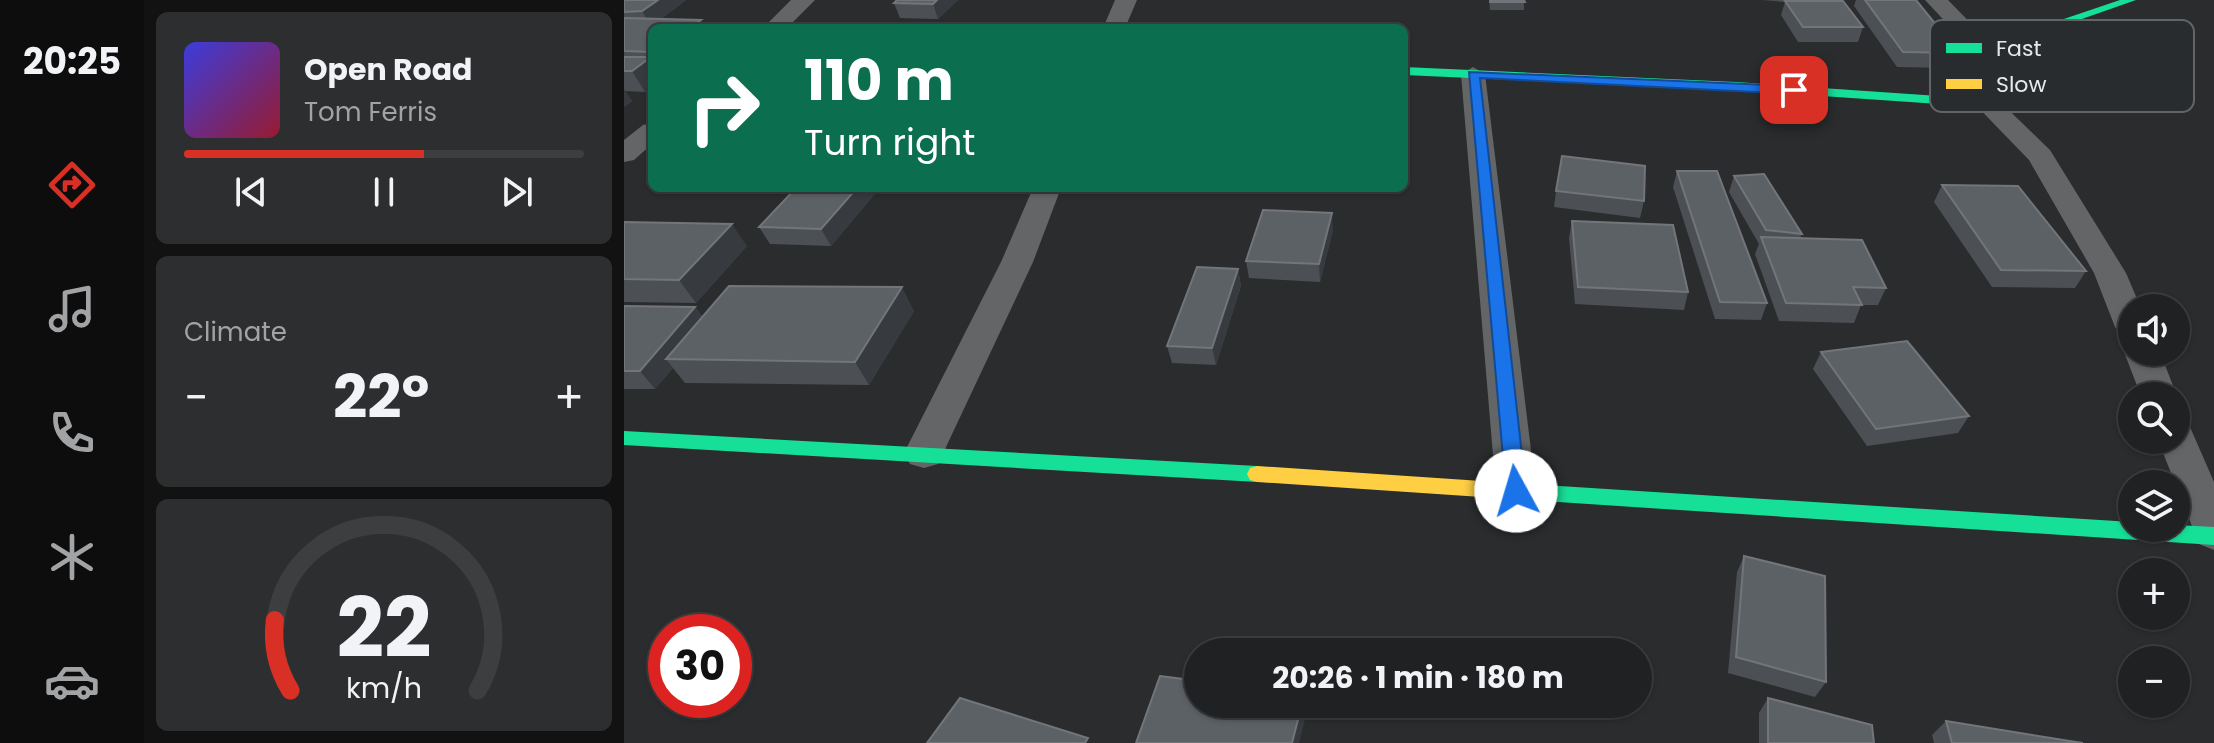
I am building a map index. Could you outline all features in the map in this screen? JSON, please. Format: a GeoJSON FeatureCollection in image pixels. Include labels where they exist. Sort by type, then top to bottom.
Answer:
{"type":"FeatureCollection","features":[{"type":"Feature","properties":{"kind":"street"},"geometry":{"type":"LineString","coordinates":[[778,24],[804,0]]}},
{"type":"Feature","properties":{"kind":"street"},"geometry":{"type":"LineString","coordinates":[[1116,24],[1126,0]]}},
{"type":"Feature","properties":{"kind":"street"},"geometry":{"type":"LineString","coordinates":[[1936,0],[1955,20]]}},
{"type":"Feature","properties":{"kind":"street"},"geometry":{"type":"LineString","coordinates":[[2067,20],[2131,0]]}},
{"type":"Feature","properties":{"kind":"street"},"geometry":{"type":"LineString","coordinates":[[1408,71],[1736,86],[1930,99]]}},
{"type":"Feature","properties":{"kind":"street"},"geometry":{"type":"LineString","coordinates":[[1473,74],[1516,491]]}},
{"type":"Feature","properties":{"kind":"street"},"geometry":{"type":"LineString","coordinates":[[1996,112],[2040,156],[2110,273],[2119,294]]}},
{"type":"Feature","properties":{"kind":"street"},"geometry":{"type":"LineString","coordinates":[[624,154],[648,134]]}},
{"type":"Feature","properties":{"kind":"street"},"geometry":{"type":"LineString","coordinates":[[924,453],[1017,262],[1045,192]]}},
{"type":"Feature","properties":{"kind":"street"},"geometry":{"type":"LineString","coordinates":[[624,438],[924,453],[2214,534],[2183,454]]}},
{"type":"Feature","properties":{"kind":"building"},"geometry":{"type":"Polygon","coordinates":[[[624,0],[658,0],[642,11],[624,12],[624,0]]]}},
{"type":"Feature","properties":{"kind":"building"},"geometry":{"type":"Polygon","coordinates":[[[897,0],[937,0],[933,4],[894,3],[897,0]]]}},
{"type":"Feature","properties":{"kind":"building"},"geometry":{"type":"Polygon","coordinates":[[[1524,0],[1525,2],[1490,2],[1524,0]]]}},
{"type":"Feature","properties":{"kind":"building"},"geometry":{"type":"Polygon","coordinates":[[[1865,0],[1916,0],[1932,20],[1930,52],[1903,52],[1865,0]]]}},
{"type":"Feature","properties":{"kind":"building"},"geometry":{"type":"Polygon","coordinates":[[[1785,1],[1843,1],[1863,27],[1803,27],[1785,1]]]}},
{"type":"Feature","properties":{"kind":"building"},"geometry":{"type":"Polygon","coordinates":[[[624,18],[701,20],[696,24],[648,24],[648,52],[624,51],[624,18]]]}},
{"type":"Feature","properties":{"kind":"building"},"geometry":{"type":"Polygon","coordinates":[[[624,57],[648,57],[632,71],[624,71],[624,57]]]}},
{"type":"Feature","properties":{"kind":"building"},"geometry":{"type":"Polygon","coordinates":[[[1562,156],[1645,166],[1644,201],[1556,191],[1562,156]]]}},
{"type":"Feature","properties":{"kind":"building"},"geometry":{"type":"Polygon","coordinates":[[[1677,171],[1717,171],[1767,303],[1720,302],[1677,171]]]}},
{"type":"Feature","properties":{"kind":"building"},"geometry":{"type":"Polygon","coordinates":[[[1764,174],[1802,234],[1766,230],[1734,176],[1764,174]]]}},
{"type":"Feature","properties":{"kind":"building"},"geometry":{"type":"Polygon","coordinates":[[[1942,185],[2018,186],[2086,271],[2001,270],[1942,185]]]}},
{"type":"Feature","properties":{"kind":"building"},"geometry":{"type":"Polygon","coordinates":[[[792,192],[853,192],[821,229],[759,227],[792,192]]]}},
{"type":"Feature","properties":{"kind":"building"},"geometry":{"type":"Polygon","coordinates":[[[1263,210],[1332,213],[1319,264],[1246,261],[1263,210]]]}},
{"type":"Feature","properties":{"kind":"building"},"geometry":{"type":"Polygon","coordinates":[[[1572,221],[1673,225],[1688,292],[1578,287],[1572,221]]]}},
{"type":"Feature","properties":{"kind":"building"},"geometry":{"type":"Polygon","coordinates":[[[624,222],[732,224],[679,280],[624,279],[624,222]]]}},
{"type":"Feature","properties":{"kind":"building"},"geometry":{"type":"Polygon","coordinates":[[[1761,237],[1862,240],[1886,288],[1853,287],[1862,305],[1786,303],[1761,237]]]}},
{"type":"Feature","properties":{"kind":"building"},"geometry":{"type":"Polygon","coordinates":[[[1197,267],[1238,269],[1212,348],[1167,346],[1197,267]]]}},
{"type":"Feature","properties":{"kind":"building"},"geometry":{"type":"Polygon","coordinates":[[[729,286],[902,287],[855,362],[666,359],[729,286]]]}},
{"type":"Feature","properties":{"kind":"building"},"geometry":{"type":"Polygon","coordinates":[[[624,306],[695,307],[640,371],[624,371],[624,306]]]}},
{"type":"Feature","properties":{"kind":"building"},"geometry":{"type":"Polygon","coordinates":[[[1907,341],[1969,416],[1876,429],[1821,352],[1907,341]]]}},
{"type":"Feature","properties":{"kind":"building"},"geometry":{"type":"Polygon","coordinates":[[[1744,556],[1825,576],[1826,682],[1736,657],[1744,556]]]}},
{"type":"Feature","properties":{"kind":"building"},"geometry":{"type":"Polygon","coordinates":[[[1160,676],[1184,679],[1184,718],[1298,718],[1292,743],[1136,743],[1160,676]]]}},
{"type":"Feature","properties":{"kind":"building"},"geometry":{"type":"Polygon","coordinates":[[[960,698],[1088,738],[1085,743],[927,743],[960,698]]]}},
{"type":"Feature","properties":{"kind":"building"},"geometry":{"type":"Polygon","coordinates":[[[1768,698],[1872,725],[1874,743],[1768,743],[1768,698]]]}},
{"type":"Feature","properties":{"kind":"building"},"geometry":{"type":"Polygon","coordinates":[[[1946,721],[2076,742],[2083,743],[1952,743],[1946,721]]]}},
{"type":"Feature","properties":{"kind":"traffic: fast"},"geometry":{"type":"LineString","coordinates":[[2071,20],[2131,0]]}},
{"type":"Feature","properties":{"kind":"traffic: fast"},"geometry":{"type":"LineString","coordinates":[[1408,71],[1736,86],[1930,99]]}},
{"type":"Feature","properties":{"kind":"traffic: fast"},"geometry":{"type":"LineString","coordinates":[[624,438],[1257,474]]}},
{"type":"Feature","properties":{"kind":"traffic: fast"},"geometry":{"type":"LineString","coordinates":[[1511,491],[2214,536]]}},
{"type":"Feature","properties":{"kind":"traffic: slow"},"geometry":{"type":"LineString","coordinates":[[1257,474],[1511,491]]}},
{"type":"Feature","properties":{"kind":"route"},"geometry":{"type":"LineString","coordinates":[[1516,491],[1473,74],[1794,90]]}}]}
